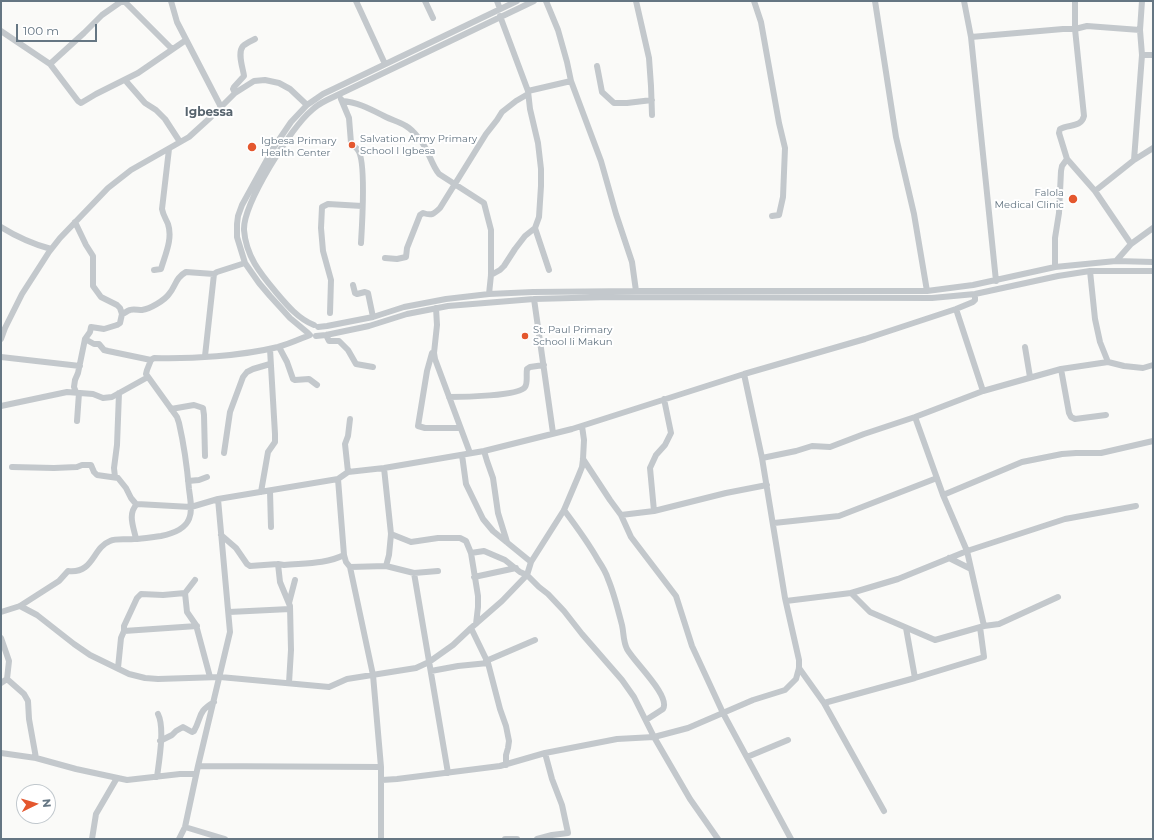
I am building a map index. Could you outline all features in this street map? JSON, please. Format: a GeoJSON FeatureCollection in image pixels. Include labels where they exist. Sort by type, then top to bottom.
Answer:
{"type":"FeatureCollection","features":[{"type":"Feature","properties":{"kind":"street"},"geometry":{"type":"LineString","coordinates":[[50,64],[102,15],[123,1],[172,49]]}},
{"type":"Feature","properties":{"kind":"street"},"geometry":{"type":"LineString","coordinates":[[171,1],[177,22],[221,108]]}},
{"type":"Feature","properties":{"kind":"street"},"geometry":{"type":"LineString","coordinates":[[356,1],[385,64]]}},
{"type":"Feature","properties":{"kind":"street"},"geometry":{"type":"LineString","coordinates":[[425,1],[433,18]]}},
{"type":"Feature","properties":{"kind":"street"},"geometry":{"type":"LineString","coordinates":[[497,1],[500,9]]}},
{"type":"Feature","properties":{"kind":"street"},"geometry":{"type":"LineString","coordinates":[[517,1],[323,94],[307,105],[291,122],[274,148],[242,205],[238,216],[237,237],[245,263],[259,283],[290,318],[311,335],[326,335],[369,326],[407,314],[436,308],[494,301],[610,297],[932,298],[975,294],[1058,276],[1090,271],[1153,271]]}},
{"type":"Feature","properties":{"kind":"street"},"geometry":{"type":"LineString","coordinates":[[85,339],[94,344],[99,344],[104,350],[151,360],[154,358],[205,356],[270,349],[319,332],[316,326],[305,321],[294,311],[263,276],[251,259],[246,244],[244,227],[249,207],[291,135],[312,110],[322,102],[534,1]]}},
{"type":"Feature","properties":{"kind":"street"},"geometry":{"type":"LineString","coordinates":[[546,1],[558,30],[571,81],[600,161],[632,262],[636,290]]}},
{"type":"Feature","properties":{"kind":"street"},"geometry":{"type":"LineString","coordinates":[[636,1],[649,58],[652,115]]}},
{"type":"Feature","properties":{"kind":"street"},"geometry":{"type":"LineString","coordinates":[[754,1],[761,22],[779,123],[785,148],[783,197],[779,215],[772,216]]}},
{"type":"Feature","properties":{"kind":"street"},"geometry":{"type":"LineString","coordinates":[[875,1],[896,137],[914,214],[927,291]]}},
{"type":"Feature","properties":{"kind":"street"},"geometry":{"type":"LineString","coordinates":[[964,1],[971,37],[996,281]]}},
{"type":"Feature","properties":{"kind":"street"},"geometry":{"type":"LineString","coordinates":[[1075,1],[1075,29],[1084,116],[1083,121],[1080,124],[1064,127],[1060,129],[1059,133],[1067,159],[1095,191],[1131,244]]}},
{"type":"Feature","properties":{"kind":"street"},"geometry":{"type":"LineString","coordinates":[[1134,160],[1142,55],[1140,30],[1142,1]]}},
{"type":"Feature","properties":{"kind":"street"},"geometry":{"type":"LineString","coordinates":[[491,275],[504,266],[524,236],[535,228],[539,217],[541,169],[538,143],[530,110],[528,92],[500,16]]}},
{"type":"Feature","properties":{"kind":"street"},"geometry":{"type":"LineString","coordinates":[[971,37],[1075,29],[1087,26],[1140,30]]}},
{"type":"Feature","properties":{"kind":"street"},"geometry":{"type":"LineString","coordinates":[[1,31],[50,64],[81,103],[138,73],[186,40]]}},
{"type":"Feature","properties":{"kind":"street"},"geometry":{"type":"LineString","coordinates":[[235,93],[233,89],[234,87],[244,76],[240,51],[244,45],[255,39]]}},
{"type":"Feature","properties":{"kind":"street"},"geometry":{"type":"LineString","coordinates":[[1142,55],[1153,55]]}},
{"type":"Feature","properties":{"kind":"street"},"geometry":{"type":"LineString","coordinates":[[597,66],[602,92],[614,103],[652,100]]}},
{"type":"Feature","properties":{"kind":"street"},"geometry":{"type":"LineString","coordinates":[[125,80],[145,103],[165,119],[180,142]]}},
{"type":"Feature","properties":{"kind":"street"},"geometry":{"type":"LineString","coordinates":[[1,339],[3,327],[51,249],[108,188],[131,170],[189,137],[235,93],[254,81],[272,81],[279,83],[290,89],[307,105]]}},
{"type":"Feature","properties":{"kind":"street"},"geometry":{"type":"LineString","coordinates":[[385,258],[397,259],[406,257],[407,248],[420,215],[423,213],[430,215],[438,210],[443,204],[486,134],[502,112],[528,92],[571,81]]}},
{"type":"Feature","properties":{"kind":"street"},"geometry":{"type":"LineString","coordinates":[[338,94],[349,118],[351,143],[358,150],[361,163],[361,243]]}},
{"type":"Feature","properties":{"kind":"street"},"geometry":{"type":"LineString","coordinates":[[342,101],[365,106],[406,126],[418,137],[431,157],[434,168],[439,174],[484,203],[491,227],[491,275],[489,294]]}},
{"type":"Feature","properties":{"kind":"street"},"geometry":{"type":"LineString","coordinates":[[1095,191],[1134,160],[1153,148]]}},
{"type":"Feature","properties":{"kind":"street"},"geometry":{"type":"LineString","coordinates":[[154,270],[161,269],[169,243],[169,226],[162,209],[169,149]]}},
{"type":"Feature","properties":{"kind":"street"},"geometry":{"type":"LineString","coordinates":[[1055,267],[1055,238],[1059,213],[1061,171],[1062,166],[1067,159]]}},
{"type":"Feature","properties":{"kind":"street"},"geometry":{"type":"LineString","coordinates":[[330,313],[331,280],[323,251],[321,228],[322,207],[328,204],[362,206]]}},
{"type":"Feature","properties":{"kind":"street"},"geometry":{"type":"LineString","coordinates":[[75,222],[93,256],[93,286],[101,297],[117,305],[122,314],[120,322],[117,325],[104,329],[91,327],[90,332],[85,339],[74,387],[77,393],[77,421]]}},
{"type":"Feature","properties":{"kind":"street"},"geometry":{"type":"LineString","coordinates":[[1,227],[16,236],[51,249]]}},
{"type":"Feature","properties":{"kind":"street"},"geometry":{"type":"LineString","coordinates":[[535,228],[549,270]]}},
{"type":"Feature","properties":{"kind":"street"},"geometry":{"type":"LineString","coordinates":[[1116,261],[1131,244],[1153,228]]}},
{"type":"Feature","properties":{"kind":"street"},"geometry":{"type":"LineString","coordinates":[[311,335],[309,327],[373,317],[416,304],[489,294],[555,291],[636,290],[927,291],[996,281],[1055,267],[1116,261],[1153,262]]}},
{"type":"Feature","properties":{"kind":"street"},"geometry":{"type":"LineString","coordinates":[[122,314],[125,314],[130,310],[148,309],[163,300],[171,293],[177,278],[186,272],[214,274],[245,263]]}},
{"type":"Feature","properties":{"kind":"street"},"geometry":{"type":"LineString","coordinates":[[1090,271],[1095,319],[1100,342],[1108,362]]}},
{"type":"Feature","properties":{"kind":"street"},"geometry":{"type":"LineString","coordinates":[[205,356],[214,274]]}},
{"type":"Feature","properties":{"kind":"street"},"geometry":{"type":"LineString","coordinates":[[353,285],[355,293],[368,293],[373,317]]}},
{"type":"Feature","properties":{"kind":"street"},"geometry":{"type":"LineString","coordinates":[[136,504],[140,503],[190,507],[218,499],[338,479],[348,472],[384,468],[484,451],[572,429],[744,374],[956,310],[973,302],[975,300],[975,294]]}},
{"type":"Feature","properties":{"kind":"street"},"geometry":{"type":"LineString","coordinates":[[534,299],[553,433]]}},
{"type":"Feature","properties":{"kind":"street"},"geometry":{"type":"LineString","coordinates":[[436,308],[437,325],[434,353],[436,363],[470,453]]}},
{"type":"Feature","properties":{"kind":"street"},"geometry":{"type":"LineString","coordinates":[[956,310],[983,391]]}},
{"type":"Feature","properties":{"kind":"street"},"geometry":{"type":"LineString","coordinates":[[326,335],[329,341],[339,341],[348,350],[356,364],[373,367]]}},
{"type":"Feature","properties":{"kind":"street"},"geometry":{"type":"LineString","coordinates":[[279,347],[293,378],[295,380],[309,379],[317,385]]}},
{"type":"Feature","properties":{"kind":"street"},"geometry":{"type":"LineString","coordinates":[[1025,347],[1030,377]]}},
{"type":"Feature","properties":{"kind":"street"},"geometry":{"type":"LineString","coordinates":[[261,492],[268,452],[275,442],[270,349]]}},
{"type":"Feature","properties":{"kind":"street"},"geometry":{"type":"LineString","coordinates":[[434,353],[432,353],[427,371],[418,426],[425,428],[460,428]]}},
{"type":"Feature","properties":{"kind":"street"},"geometry":{"type":"LineString","coordinates":[[1,357],[80,366]]}},
{"type":"Feature","properties":{"kind":"street"},"geometry":{"type":"LineString","coordinates":[[1,612],[20,606],[59,581],[68,571],[72,572],[82,570],[87,567],[103,545],[107,542],[114,539],[136,539],[163,536],[175,532],[187,523],[189,519],[190,507],[185,452],[177,417],[146,374],[146,370],[151,360]]}},
{"type":"Feature","properties":{"kind":"street"},"geometry":{"type":"LineString","coordinates":[[762,458],[812,446],[830,447],[983,391],[1061,369],[1108,362],[1137,368],[1153,365]]}},
{"type":"Feature","properties":{"kind":"street"},"geometry":{"type":"LineString","coordinates":[[224,453],[230,412],[243,377],[247,372],[253,369],[270,364]]}},
{"type":"Feature","properties":{"kind":"street"},"geometry":{"type":"LineString","coordinates":[[449,397],[493,396],[509,394],[522,390],[526,386],[527,369],[530,367],[544,365]]}},
{"type":"Feature","properties":{"kind":"street"},"geometry":{"type":"LineString","coordinates":[[1061,369],[1069,413],[1072,417],[1074,419],[1106,415]]}},
{"type":"Feature","properties":{"kind":"street"},"geometry":{"type":"LineString","coordinates":[[382,780],[506,765],[545,753],[617,739],[654,737],[688,728],[753,700],[784,690],[796,679],[799,668],[799,660],[786,601],[762,458],[744,374]]}},
{"type":"Feature","properties":{"kind":"street"},"geometry":{"type":"LineString","coordinates":[[1,406],[68,392],[93,394],[104,398],[112,397],[148,377]]}},
{"type":"Feature","properties":{"kind":"street"},"geometry":{"type":"LineString","coordinates":[[115,477],[114,468],[120,393]]}},
{"type":"Feature","properties":{"kind":"street"},"geometry":{"type":"LineString","coordinates":[[654,510],[650,468],[656,455],[665,445],[671,433],[664,399]]}},
{"type":"Feature","properties":{"kind":"street"},"geometry":{"type":"LineString","coordinates":[[171,409],[194,405],[203,408],[205,456]]}},
{"type":"Feature","properties":{"kind":"street"},"geometry":{"type":"LineString","coordinates":[[824,703],[984,657],[982,626],[967,551],[943,495],[915,417]]}},
{"type":"Feature","properties":{"kind":"street"},"geometry":{"type":"LineString","coordinates":[[348,472],[345,444],[348,436],[350,419]]}},
{"type":"Feature","properties":{"kind":"street"},"geometry":{"type":"LineString","coordinates":[[20,606],[37,615],[90,655],[129,674],[145,678],[220,677],[329,686],[347,679],[416,668],[429,662],[453,645],[502,601],[527,575],[531,562],[564,510],[582,467],[584,440],[582,426]]}},
{"type":"Feature","properties":{"kind":"street"},"geometry":{"type":"LineString","coordinates":[[943,495],[1022,462],[1062,454],[1101,453],[1153,441]]}},
{"type":"Feature","properties":{"kind":"street"},"geometry":{"type":"LineString","coordinates":[[484,451],[493,478],[498,513],[508,544]]}},
{"type":"Feature","properties":{"kind":"street"},"geometry":{"type":"LineString","coordinates":[[462,455],[466,484],[483,519],[493,531],[531,562]]}},
{"type":"Feature","properties":{"kind":"street"},"geometry":{"type":"LineString","coordinates":[[583,459],[621,515],[631,537],[676,596],[692,646],[722,713],[791,839]]}},
{"type":"Feature","properties":{"kind":"street"},"geometry":{"type":"LineString","coordinates":[[12,467],[54,468],[77,466],[82,464],[90,465],[97,475],[118,478],[136,504]]}},
{"type":"Feature","properties":{"kind":"street"},"geometry":{"type":"LineString","coordinates":[[384,468],[391,534],[389,555],[386,566]]}},
{"type":"Feature","properties":{"kind":"street"},"geometry":{"type":"LineString","coordinates":[[188,481],[200,480],[207,477]]}},
{"type":"Feature","properties":{"kind":"street"},"geometry":{"type":"LineString","coordinates":[[774,523],[839,516],[937,478]]}},
{"type":"Feature","properties":{"kind":"street"},"geometry":{"type":"LineString","coordinates":[[338,479],[344,555],[346,562],[350,567],[373,675],[382,780],[381,839]]}},
{"type":"Feature","properties":{"kind":"street"},"geometry":{"type":"LineString","coordinates":[[621,515],[654,510],[726,493],[766,486]]}},
{"type":"Feature","properties":{"kind":"street"},"geometry":{"type":"LineString","coordinates":[[270,491],[270,527]]}},
{"type":"Feature","properties":{"kind":"street"},"geometry":{"type":"LineString","coordinates":[[179,839],[185,827],[196,774],[229,638],[229,612],[218,499]]}},
{"type":"Feature","properties":{"kind":"street"},"geometry":{"type":"LineString","coordinates":[[136,504],[131,521],[136,539]]}},
{"type":"Feature","properties":{"kind":"street"},"geometry":{"type":"LineString","coordinates":[[786,601],[851,592],[898,579],[967,551],[1065,519],[1136,506]]}},
{"type":"Feature","properties":{"kind":"street"},"geometry":{"type":"LineString","coordinates":[[564,510],[586,540],[608,578],[623,627],[624,642],[628,650],[652,680],[665,702],[664,709],[646,720]]}},
{"type":"Feature","properties":{"kind":"street"},"geometry":{"type":"LineString","coordinates":[[391,534],[411,542],[438,538],[460,538],[466,541],[471,553],[478,603],[476,624]]}},
{"type":"Feature","properties":{"kind":"street"},"geometry":{"type":"LineString","coordinates":[[221,535],[236,548],[250,566],[284,565],[325,561],[344,555]]}},
{"type":"Feature","properties":{"kind":"street"},"geometry":{"type":"LineString","coordinates":[[471,553],[484,551],[506,560],[520,572],[527,575],[564,611],[622,680],[634,697],[654,737],[690,799],[718,839]]}},
{"type":"Feature","properties":{"kind":"street"},"geometry":{"type":"LineString","coordinates":[[949,558],[971,569]]}},
{"type":"Feature","properties":{"kind":"street"},"geometry":{"type":"LineString","coordinates":[[278,564],[280,582],[290,606]]}},
{"type":"Feature","properties":{"kind":"street"},"geometry":{"type":"LineString","coordinates":[[350,567],[386,566],[414,573],[438,571]]}},
{"type":"Feature","properties":{"kind":"street"},"geometry":{"type":"LineString","coordinates":[[474,576],[516,568]]}},
{"type":"Feature","properties":{"kind":"street"},"geometry":{"type":"LineString","coordinates":[[414,573],[448,773]]}},
{"type":"Feature","properties":{"kind":"street"},"geometry":{"type":"LineString","coordinates":[[195,580],[185,593],[187,612],[197,626],[210,677]]}},
{"type":"Feature","properties":{"kind":"street"},"geometry":{"type":"LineString","coordinates":[[289,683],[291,645],[290,606],[295,580]]}},
{"type":"Feature","properties":{"kind":"street"},"geometry":{"type":"LineString","coordinates":[[851,592],[870,612],[935,640],[982,626],[999,624],[1058,598]]}},
{"type":"Feature","properties":{"kind":"street"},"geometry":{"type":"LineString","coordinates":[[118,668],[124,626],[137,598],[141,594],[163,595],[185,593]]}},
{"type":"Feature","properties":{"kind":"street"},"geometry":{"type":"LineString","coordinates":[[229,612],[290,606]]}},
{"type":"Feature","properties":{"kind":"street"},"geometry":{"type":"LineString","coordinates":[[124,631],[197,626]]}},
{"type":"Feature","properties":{"kind":"street"},"geometry":{"type":"LineString","coordinates":[[471,628],[487,662],[508,734],[509,744],[506,755],[506,765]]}},
{"type":"Feature","properties":{"kind":"street"},"geometry":{"type":"LineString","coordinates":[[906,628],[915,678]]}},
{"type":"Feature","properties":{"kind":"street"},"geometry":{"type":"LineString","coordinates":[[1,638],[9,661],[7,679],[1,683]]}},
{"type":"Feature","properties":{"kind":"street"},"geometry":{"type":"LineString","coordinates":[[430,671],[487,662],[535,640]]}},
{"type":"Feature","properties":{"kind":"street"},"geometry":{"type":"LineString","coordinates":[[799,668],[824,703],[884,811]]}},
{"type":"Feature","properties":{"kind":"street"},"geometry":{"type":"LineString","coordinates":[[7,679],[24,694],[28,701],[29,719],[36,758]]}},
{"type":"Feature","properties":{"kind":"street"},"geometry":{"type":"LineString","coordinates":[[160,741],[183,727],[192,732],[194,731],[199,716],[204,708],[214,702]]}},
{"type":"Feature","properties":{"kind":"street"},"geometry":{"type":"LineString","coordinates":[[157,776],[160,741],[160,721],[158,714]]}},
{"type":"Feature","properties":{"kind":"street"},"geometry":{"type":"LineString","coordinates":[[747,757],[788,740]]}},
{"type":"Feature","properties":{"kind":"street"},"geometry":{"type":"LineString","coordinates":[[1,753],[36,758],[76,770],[134,780],[157,776],[196,774]]}},
{"type":"Feature","properties":{"kind":"street"},"geometry":{"type":"LineString","coordinates":[[539,839],[552,835],[568,833],[562,805],[552,779],[545,753]]}},
{"type":"Feature","properties":{"kind":"street"},"geometry":{"type":"LineString","coordinates":[[198,766],[381,767]]}},
{"type":"Feature","properties":{"kind":"street"},"geometry":{"type":"LineString","coordinates":[[92,839],[96,814],[117,778]]}},
{"type":"Feature","properties":{"kind":"street"},"geometry":{"type":"LineString","coordinates":[[185,827],[225,839]]}},
{"type":"Feature","properties":{"kind":"street"},"geometry":{"type":"LineString","coordinates":[[198,831],[200,839]]}},
{"type":"Feature","properties":{"kind":"street"},"geometry":{"type":"LineString","coordinates":[[505,839],[517,839]]}},
{"type":"Feature","properties":{"kind":"place","name":"Salvation Army Primary School I Igbesa"},"geometry":{"type":"Point","coordinates":[352,145]}},
{"type":"Feature","properties":{"kind":"place","name":"Igbesa Primary Health Center"},"geometry":{"type":"Point","coordinates":[252,147]}},
{"type":"Feature","properties":{"kind":"place","name":"Falola Medical Clinic"},"geometry":{"type":"Point","coordinates":[1073,199]}},
{"type":"Feature","properties":{"kind":"place","name":"St. Paul Primary School Ii Makun"},"geometry":{"type":"Point","coordinates":[525,336]}},
{"type":"Feature","properties":{"kind":"district","name":"Igbessa"},"geometry":{"type":"Point","coordinates":[209,112]}}]}
